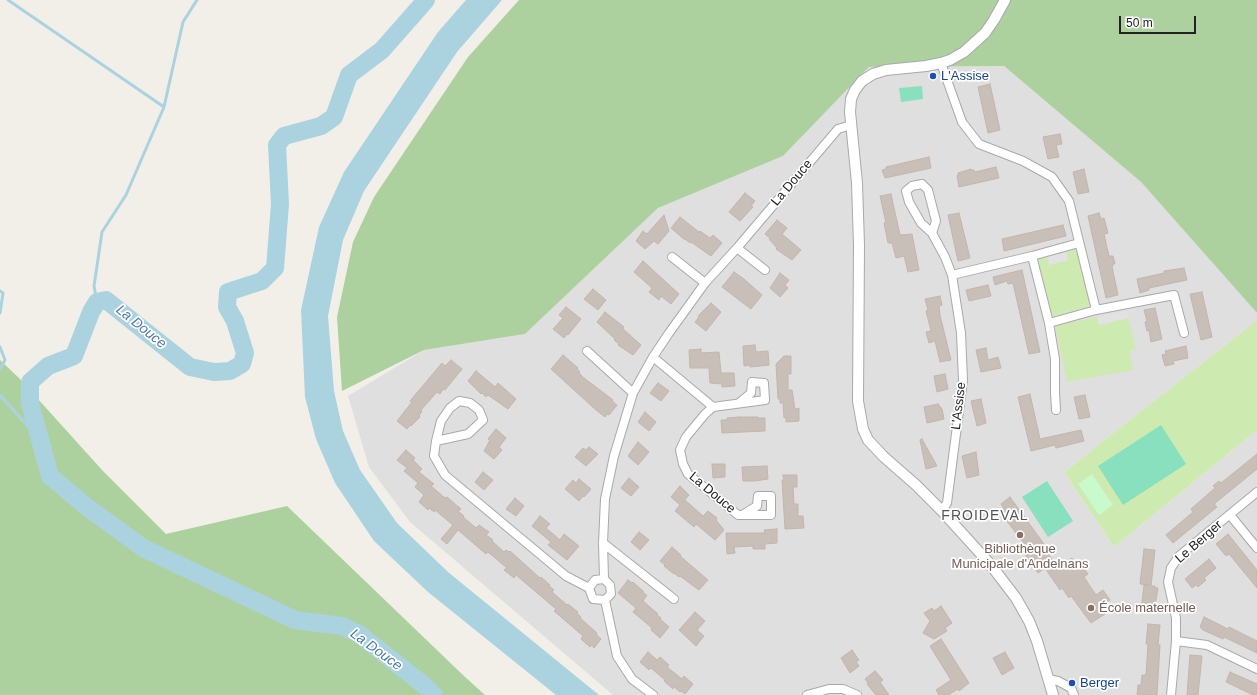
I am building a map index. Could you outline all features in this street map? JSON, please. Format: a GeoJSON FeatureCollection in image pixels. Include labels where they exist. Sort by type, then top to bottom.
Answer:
{"type":"FeatureCollection","features":[{"type":"Feature","properties":{"kind":"street"},"geometry":{"type":"LineString","coordinates":[[1005,0],[985,33],[964,52],[941,63],[879,71],[867,77],[855,90],[851,99],[850,112],[857,183],[859,245],[858,401],[862,424],[868,440],[942,511],[990,564],[1016,598],[1029,621],[1037,641],[1053,695]]}},
{"type":"Feature","properties":{"kind":"street"},"geometry":{"type":"LineString","coordinates":[[941,63],[962,122],[979,144],[1023,161],[1052,177],[1069,201],[1096,310]]}},
{"type":"Feature","properties":{"kind":"street","name":"La Douce"},"geometry":{"type":"LineString","coordinates":[[604,579],[603,543],[606,492],[614,456],[633,392],[653,357],[705,283],[737,248],[838,129],[851,125]]}},
{"type":"Feature","properties":{"kind":"street","name":"L'Assise"},"geometry":{"type":"LineString","coordinates":[[932,234],[936,221],[928,190],[922,184],[912,186],[906,191],[909,202],[921,223],[932,234],[945,257],[952,274],[961,333],[963,380],[947,503],[942,511]]}},
{"type":"Feature","properties":{"kind":"street"},"geometry":{"type":"LineString","coordinates":[[952,274],[1032,256],[1079,243]]}},
{"type":"Feature","properties":{"kind":"street"},"geometry":{"type":"LineString","coordinates":[[737,248],[764,270]]}},
{"type":"Feature","properties":{"kind":"street"},"geometry":{"type":"LineString","coordinates":[[1032,256],[1050,323],[1055,359],[1054,392],[1056,410]]}},
{"type":"Feature","properties":{"kind":"street"},"geometry":{"type":"LineString","coordinates":[[672,257],[705,283]]}},
{"type":"Feature","properties":{"kind":"street"},"geometry":{"type":"LineString","coordinates":[[1050,323],[1096,310],[1174,295],[1184,333]]}},
{"type":"Feature","properties":{"kind":"street"},"geometry":{"type":"LineString","coordinates":[[586,351],[633,392]]}},
{"type":"Feature","properties":{"kind":"street"},"geometry":{"type":"LineString","coordinates":[[653,357],[713,407],[739,403]]}},
{"type":"Feature","properties":{"kind":"street"},"geometry":{"type":"LineString","coordinates":[[436,441],[468,434],[483,420],[479,410],[470,403],[459,401],[450,408],[441,420],[436,441],[434,456],[445,475],[566,576],[589,588],[593,599],[605,600]]}},
{"type":"Feature","properties":{"kind":"street","name":"La Douce"},"geometry":{"type":"LineString","coordinates":[[713,407],[705,414],[686,437],[680,450],[683,464],[688,474],[738,515],[744,514]]}},
{"type":"Feature","properties":{"kind":"street","name":"Le Berger"},"geometry":{"type":"LineString","coordinates":[[1171,695],[1176,641],[1176,618],[1168,582],[1171,568],[1180,556],[1257,492]]}},
{"type":"Feature","properties":{"kind":"street","name":"Le Berger"},"geometry":{"type":"LineString","coordinates":[[1230,515],[1257,548]]}},
{"type":"Feature","properties":{"kind":"street"},"geometry":{"type":"LineString","coordinates":[[603,543],[674,599]]}},
{"type":"Feature","properties":{"kind":"street"},"geometry":{"type":"LineString","coordinates":[[589,588],[595,580],[604,579],[610,586],[610,594],[605,600]]}},
{"type":"Feature","properties":{"kind":"street"},"geometry":{"type":"LineString","coordinates":[[605,600],[617,656],[632,679],[653,695]]}},
{"type":"Feature","properties":{"kind":"street"},"geometry":{"type":"LineString","coordinates":[[1176,641],[1207,645],[1257,670]]}},
{"type":"Feature","properties":{"kind":"street"},"geometry":{"type":"LineString","coordinates":[[1048,679],[1071,688],[1074,695]]}},
{"type":"Feature","properties":{"kind":"street"},"geometry":{"type":"LineString","coordinates":[[807,695],[829,689],[843,689],[857,695]]}},
{"type":"Feature","properties":{"kind":"shaded area"},"geometry":{"type":"Polygon","coordinates":[[[1004,66],[1141,182],[1257,313],[1257,320],[1064,472],[1114,547],[1257,430],[1257,695],[613,695],[410,522],[369,467],[348,396],[424,350],[525,334],[658,208],[783,156],[869,67],[1004,66]]]}},
{"type":"Feature","properties":{"kind":"shaded area"},"geometry":{"type":"Polygon","coordinates":[[[1066,252],[1068,260],[1049,265],[1047,256],[1066,252]]]}},
{"type":"Feature","properties":{"kind":"shaded area"},"geometry":{"type":"Polygon","coordinates":[[[1127,311],[1128,318],[1099,325],[1097,317],[1127,311]]]}},
{"type":"Feature","properties":{"kind":"green space"},"geometry":{"type":"Polygon","coordinates":[[[519,0],[1257,0],[1257,313],[1141,182],[1004,66],[869,67],[783,156],[658,208],[525,334],[424,350],[342,391],[337,317],[353,242],[374,197],[468,57],[519,0]]]}},
{"type":"Feature","properties":{"kind":"green space"},"geometry":{"type":"Polygon","coordinates":[[[922,86],[923,99],[901,102],[899,88],[922,86]]]}},
{"type":"Feature","properties":{"kind":"green space"},"geometry":{"type":"Polygon","coordinates":[[[1076,250],[1091,306],[1052,317],[1037,258],[1047,256],[1049,265],[1068,260],[1066,252],[1076,250]]]}},
{"type":"Feature","properties":{"kind":"green space"},"geometry":{"type":"Polygon","coordinates":[[[1097,317],[1099,325],[1128,318],[1136,349],[1129,351],[1133,370],[1067,382],[1055,326],[1097,317]]]}},
{"type":"Feature","properties":{"kind":"green space"},"geometry":{"type":"Polygon","coordinates":[[[1257,320],[1257,430],[1114,547],[1064,472],[1257,320]]]}},
{"type":"Feature","properties":{"kind":"green space"},"geometry":{"type":"Polygon","coordinates":[[[0,360],[19,378],[103,471],[166,534],[287,506],[485,695],[0,695],[0,360]]]}},
{"type":"Feature","properties":{"kind":"green space"},"geometry":{"type":"Polygon","coordinates":[[[1161,425],[1186,464],[1123,505],[1098,466],[1161,425]]]}},
{"type":"Feature","properties":{"kind":"green space"},"geometry":{"type":"Polygon","coordinates":[[[1092,474],[1113,505],[1099,515],[1078,484],[1092,474]]]}},
{"type":"Feature","properties":{"kind":"green space"},"geometry":{"type":"Polygon","coordinates":[[[1047,481],[1073,521],[1048,537],[1022,497],[1047,481]]]}},
{"type":"Feature","properties":{"kind":"water"},"geometry":{"type":"Polygon","coordinates":[[[466,0],[502,0],[457,52],[364,191],[343,240],[328,316],[334,391],[343,431],[360,470],[397,523],[448,572],[599,695],[556,695],[428,592],[374,541],[335,483],[316,439],[305,397],[301,310],[319,227],[344,172],[438,32],[466,0]]]}},
{"type":"Feature","properties":{"kind":"building"},"geometry":{"type":"Polygon","coordinates":[[[990,84],[1000,130],[988,133],[978,87],[990,84]]]}},
{"type":"Feature","properties":{"kind":"building"},"geometry":{"type":"Polygon","coordinates":[[[1060,134],[1062,144],[1056,145],[1059,157],[1048,159],[1043,137],[1060,134]]]}},
{"type":"Feature","properties":{"kind":"building"},"geometry":{"type":"Polygon","coordinates":[[[929,157],[931,168],[885,178],[882,170],[886,169],[886,167],[929,157]]]}},
{"type":"Feature","properties":{"kind":"building"},"geometry":{"type":"Polygon","coordinates":[[[996,167],[999,178],[959,187],[957,176],[958,173],[971,169],[975,172],[996,167]]]}},
{"type":"Feature","properties":{"kind":"building"},"geometry":{"type":"Polygon","coordinates":[[[1084,169],[1089,192],[1078,194],[1073,172],[1084,169]]]}},
{"type":"Feature","properties":{"kind":"building"},"geometry":{"type":"Polygon","coordinates":[[[745,193],[755,201],[751,206],[753,207],[740,221],[729,212],[745,193]]]}},
{"type":"Feature","properties":{"kind":"building"},"geometry":{"type":"Polygon","coordinates":[[[891,194],[900,235],[912,234],[919,270],[908,272],[904,256],[896,258],[892,243],[888,243],[884,223],[886,223],[880,196],[891,194]]]}},
{"type":"Feature","properties":{"kind":"building"},"geometry":{"type":"Polygon","coordinates":[[[959,213],[970,258],[958,261],[948,215],[959,213]]]}},
{"type":"Feature","properties":{"kind":"building"},"geometry":{"type":"Polygon","coordinates":[[[1099,213],[1101,219],[1104,218],[1108,233],[1104,234],[1109,256],[1113,256],[1115,264],[1112,264],[1112,267],[1118,295],[1106,298],[1088,216],[1099,213]]]}},
{"type":"Feature","properties":{"kind":"building"},"geometry":{"type":"Polygon","coordinates":[[[664,215],[669,231],[658,244],[654,241],[645,249],[636,241],[643,231],[647,234],[664,215]]]}},
{"type":"Feature","properties":{"kind":"building"},"geometry":{"type":"Polygon","coordinates":[[[680,217],[699,232],[700,231],[710,238],[713,235],[722,243],[711,256],[691,242],[690,243],[685,240],[671,228],[680,217]]]}},
{"type":"Feature","properties":{"kind":"building"},"geometry":{"type":"Polygon","coordinates":[[[777,220],[787,228],[782,234],[801,250],[792,260],[776,249],[777,248],[769,239],[770,238],[765,234],[777,220]]]}},
{"type":"Feature","properties":{"kind":"building"},"geometry":{"type":"Polygon","coordinates":[[[1063,225],[1066,236],[1004,251],[1002,239],[1063,225]]]}},
{"type":"Feature","properties":{"kind":"building"},"geometry":{"type":"Polygon","coordinates":[[[643,261],[679,294],[671,304],[661,296],[659,300],[649,292],[652,288],[634,272],[643,261]]]}},
{"type":"Feature","properties":{"kind":"building"},"geometry":{"type":"Polygon","coordinates":[[[1184,268],[1187,280],[1149,288],[1149,290],[1140,293],[1137,279],[1164,273],[1164,271],[1184,268]]]}},
{"type":"Feature","properties":{"kind":"building"},"geometry":{"type":"Polygon","coordinates":[[[1022,270],[1040,352],[1029,354],[1013,283],[1008,284],[1007,281],[995,285],[993,277],[1022,270]]]}},
{"type":"Feature","properties":{"kind":"building"},"geometry":{"type":"Polygon","coordinates":[[[734,272],[762,295],[751,309],[722,287],[734,272]]]}},
{"type":"Feature","properties":{"kind":"building"},"geometry":{"type":"Polygon","coordinates":[[[780,273],[789,280],[785,285],[788,288],[780,297],[770,288],[780,273]]]}},
{"type":"Feature","properties":{"kind":"building"},"geometry":{"type":"Polygon","coordinates":[[[988,285],[991,296],[969,301],[966,290],[988,285]]]}},
{"type":"Feature","properties":{"kind":"building"},"geometry":{"type":"Polygon","coordinates":[[[593,289],[606,300],[598,310],[584,299],[593,289]]]}},
{"type":"Feature","properties":{"kind":"building"},"geometry":{"type":"Polygon","coordinates":[[[1202,292],[1212,337],[1201,340],[1190,294],[1202,292]]]}},
{"type":"Feature","properties":{"kind":"building"},"geometry":{"type":"Polygon","coordinates":[[[940,296],[942,305],[939,306],[940,315],[951,360],[940,362],[935,341],[929,343],[926,332],[931,331],[926,311],[928,310],[925,299],[940,296]]]}},
{"type":"Feature","properties":{"kind":"building"},"geometry":{"type":"Polygon","coordinates":[[[711,303],[721,312],[706,331],[695,322],[699,317],[698,316],[711,303]]]}},
{"type":"Feature","properties":{"kind":"building"},"geometry":{"type":"Polygon","coordinates":[[[566,307],[581,319],[564,338],[553,329],[563,318],[559,315],[566,307]]]}},
{"type":"Feature","properties":{"kind":"building"},"geometry":{"type":"Polygon","coordinates":[[[1155,308],[1162,339],[1151,342],[1149,330],[1147,331],[1145,322],[1147,321],[1144,310],[1155,308]]]}},
{"type":"Feature","properties":{"kind":"building"},"geometry":{"type":"Polygon","coordinates":[[[605,312],[624,327],[623,329],[641,345],[633,355],[618,345],[619,344],[614,340],[615,339],[597,322],[605,312]]]}},
{"type":"Feature","properties":{"kind":"building"},"geometry":{"type":"Polygon","coordinates":[[[755,345],[756,352],[768,351],[769,365],[750,367],[750,365],[744,366],[743,346],[755,345]]]}},
{"type":"Feature","properties":{"kind":"building"},"geometry":{"type":"Polygon","coordinates":[[[1186,346],[1188,358],[1173,361],[1174,364],[1165,366],[1162,355],[1166,354],[1165,351],[1186,346]]]}},
{"type":"Feature","properties":{"kind":"building"},"geometry":{"type":"Polygon","coordinates":[[[986,348],[988,360],[998,357],[1001,368],[981,372],[976,350],[986,348]]]}},
{"type":"Feature","properties":{"kind":"building"},"geometry":{"type":"Polygon","coordinates":[[[701,349],[701,353],[719,352],[721,373],[734,373],[735,386],[722,387],[722,384],[710,383],[709,368],[690,368],[689,350],[701,349]]]}},
{"type":"Feature","properties":{"kind":"building"},"geometry":{"type":"Polygon","coordinates":[[[563,355],[578,368],[579,373],[584,378],[613,400],[612,401],[617,405],[609,415],[607,414],[605,417],[596,410],[551,369],[563,355]]]}},
{"type":"Feature","properties":{"kind":"building"},"geometry":{"type":"Polygon","coordinates":[[[784,356],[791,356],[791,374],[788,374],[788,390],[792,390],[795,409],[799,408],[799,421],[786,422],[786,417],[784,418],[783,403],[780,403],[780,399],[778,399],[776,364],[784,356]]]}},
{"type":"Feature","properties":{"kind":"building"},"geometry":{"type":"Polygon","coordinates":[[[451,360],[462,369],[445,390],[443,389],[440,394],[437,392],[421,410],[420,417],[407,429],[397,421],[412,402],[410,401],[442,363],[445,366],[451,360]]]}},
{"type":"Feature","properties":{"kind":"building"},"geometry":{"type":"Polygon","coordinates":[[[476,371],[495,387],[498,383],[516,399],[508,409],[488,395],[486,397],[482,393],[481,394],[468,381],[476,371]]]}},
{"type":"Feature","properties":{"kind":"building"},"geometry":{"type":"Polygon","coordinates":[[[945,374],[948,389],[937,392],[934,376],[945,374]]]}},
{"type":"Feature","properties":{"kind":"building"},"geometry":{"type":"Polygon","coordinates":[[[658,383],[669,391],[661,401],[650,393],[658,383]]]}},
{"type":"Feature","properties":{"kind":"building"},"geometry":{"type":"Polygon","coordinates":[[[1030,394],[1040,439],[1081,430],[1084,441],[1056,448],[1055,445],[1031,451],[1018,397],[1030,394]]]}},
{"type":"Feature","properties":{"kind":"building"},"geometry":{"type":"Polygon","coordinates":[[[1085,395],[1090,417],[1079,419],[1074,397],[1085,395]]]}},
{"type":"Feature","properties":{"kind":"building"},"geometry":{"type":"Polygon","coordinates":[[[981,399],[986,423],[977,426],[971,401],[981,399]]]}},
{"type":"Feature","properties":{"kind":"building"},"geometry":{"type":"Polygon","coordinates":[[[938,404],[942,409],[944,419],[927,423],[924,407],[938,404]]]}},
{"type":"Feature","properties":{"kind":"building"},"geometry":{"type":"Polygon","coordinates":[[[645,412],[656,422],[649,431],[638,422],[645,412]]]}},
{"type":"Feature","properties":{"kind":"building"},"geometry":{"type":"Polygon","coordinates":[[[739,417],[765,418],[765,431],[722,433],[721,420],[739,417]]]}},
{"type":"Feature","properties":{"kind":"building"},"geometry":{"type":"Polygon","coordinates":[[[496,429],[506,438],[499,447],[502,450],[494,459],[484,451],[490,440],[488,439],[496,429]]]}},
{"type":"Feature","properties":{"kind":"building"},"geometry":{"type":"Polygon","coordinates":[[[922,439],[937,466],[926,469],[920,440],[922,439]]]}},
{"type":"Feature","properties":{"kind":"building"},"geometry":{"type":"Polygon","coordinates":[[[638,442],[649,452],[638,465],[628,456],[638,442]]]}},
{"type":"Feature","properties":{"kind":"building"},"geometry":{"type":"Polygon","coordinates":[[[589,447],[598,454],[586,466],[575,457],[583,448],[586,450],[589,447]]]}},
{"type":"Feature","properties":{"kind":"building"},"geometry":{"type":"Polygon","coordinates":[[[406,450],[415,458],[413,460],[422,469],[419,472],[434,484],[431,486],[461,509],[458,511],[464,516],[463,517],[476,528],[479,525],[489,532],[486,535],[504,552],[506,550],[509,552],[510,551],[550,585],[549,586],[554,590],[552,592],[578,612],[577,613],[581,617],[580,618],[597,633],[596,634],[601,639],[594,648],[592,645],[590,647],[581,639],[583,636],[554,611],[556,609],[516,575],[514,578],[504,570],[507,568],[488,552],[486,554],[458,530],[447,544],[441,539],[453,525],[435,510],[434,512],[429,508],[428,510],[419,502],[424,495],[415,487],[418,483],[404,471],[407,468],[397,460],[406,450]]]}},
{"type":"Feature","properties":{"kind":"building"},"geometry":{"type":"Polygon","coordinates":[[[976,452],[979,475],[967,478],[962,456],[976,452]]]}},
{"type":"Feature","properties":{"kind":"building"},"geometry":{"type":"Polygon","coordinates":[[[1257,454],[1257,469],[1214,504],[1217,507],[1173,543],[1166,535],[1193,512],[1191,509],[1215,488],[1213,486],[1219,481],[1221,483],[1257,454]]]}},
{"type":"Feature","properties":{"kind":"building"},"geometry":{"type":"Polygon","coordinates":[[[712,464],[725,464],[725,477],[713,478],[712,464]]]}},
{"type":"Feature","properties":{"kind":"building"},"geometry":{"type":"Polygon","coordinates":[[[767,466],[768,479],[743,481],[742,467],[767,466]]]}},
{"type":"Feature","properties":{"kind":"building"},"geometry":{"type":"Polygon","coordinates":[[[483,472],[493,480],[484,490],[475,482],[483,472]]]}},
{"type":"Feature","properties":{"kind":"building"},"geometry":{"type":"Polygon","coordinates":[[[783,475],[797,475],[797,487],[793,487],[794,504],[798,504],[798,516],[803,516],[804,528],[785,529],[783,475]]]}},
{"type":"Feature","properties":{"kind":"building"},"geometry":{"type":"Polygon","coordinates":[[[629,478],[639,487],[631,496],[621,488],[629,478]]]}},
{"type":"Feature","properties":{"kind":"building"},"geometry":{"type":"Polygon","coordinates":[[[579,479],[591,489],[579,501],[565,489],[573,480],[576,483],[579,479]]]}},
{"type":"Feature","properties":{"kind":"building"},"geometry":{"type":"Polygon","coordinates":[[[680,486],[689,495],[682,503],[685,500],[703,516],[708,511],[717,518],[716,520],[724,530],[715,540],[696,524],[694,527],[675,511],[680,505],[671,497],[680,486]]]}},
{"type":"Feature","properties":{"kind":"building"},"geometry":{"type":"Polygon","coordinates":[[[1010,497],[1044,544],[1042,546],[1057,566],[1072,558],[1078,567],[1081,564],[1088,574],[1084,577],[1096,595],[1103,590],[1110,600],[1100,607],[1105,614],[1091,623],[1071,596],[1069,598],[1062,588],[1060,590],[1045,568],[1038,573],[1022,550],[1025,545],[1000,512],[1004,509],[1001,504],[1010,497]]]}},
{"type":"Feature","properties":{"kind":"building"},"geometry":{"type":"Polygon","coordinates":[[[515,498],[524,506],[516,516],[506,509],[515,498]]]}},
{"type":"Feature","properties":{"kind":"building"},"geometry":{"type":"Polygon","coordinates":[[[540,516],[550,524],[546,528],[560,540],[564,534],[579,546],[567,560],[548,545],[551,542],[532,526],[540,516]]]}},
{"type":"Feature","properties":{"kind":"building"},"geometry":{"type":"Polygon","coordinates":[[[777,529],[777,543],[765,544],[765,549],[753,549],[753,546],[734,547],[735,553],[727,554],[726,533],[765,533],[764,530],[777,529]]]}},
{"type":"Feature","properties":{"kind":"building"},"geometry":{"type":"Polygon","coordinates":[[[639,532],[649,540],[640,550],[631,542],[639,532]]]}},
{"type":"Feature","properties":{"kind":"building"},"geometry":{"type":"Polygon","coordinates":[[[1228,534],[1257,570],[1257,588],[1229,554],[1226,556],[1216,544],[1228,534]]]}},
{"type":"Feature","properties":{"kind":"building"},"geometry":{"type":"Polygon","coordinates":[[[672,547],[681,555],[680,556],[708,580],[699,590],[680,576],[679,577],[674,574],[660,561],[672,547]]]}},
{"type":"Feature","properties":{"kind":"building"},"geometry":{"type":"Polygon","coordinates":[[[1144,549],[1155,550],[1151,586],[1158,588],[1155,606],[1153,605],[1153,612],[1141,611],[1144,585],[1150,585],[1140,584],[1144,549]]]}},
{"type":"Feature","properties":{"kind":"building"},"geometry":{"type":"Polygon","coordinates":[[[1209,559],[1216,568],[1204,578],[1206,580],[1198,587],[1196,585],[1192,588],[1185,579],[1209,559]]]}},
{"type":"Feature","properties":{"kind":"building"},"geometry":{"type":"Polygon","coordinates":[[[628,580],[632,583],[633,582],[644,592],[643,593],[647,595],[643,601],[658,614],[657,615],[661,618],[660,619],[669,627],[660,638],[651,630],[652,628],[633,612],[636,608],[618,593],[628,580]]]}},
{"type":"Feature","properties":{"kind":"building"},"geometry":{"type":"Polygon","coordinates":[[[941,606],[952,623],[945,628],[947,631],[934,639],[923,633],[930,621],[924,613],[932,608],[934,611],[941,606]]]}},
{"type":"Feature","properties":{"kind":"building"},"geometry":{"type":"Polygon","coordinates":[[[695,612],[705,621],[697,630],[704,636],[696,646],[679,630],[695,612]]]}},
{"type":"Feature","properties":{"kind":"building"},"geometry":{"type":"Polygon","coordinates":[[[1204,617],[1228,629],[1229,627],[1257,641],[1257,653],[1224,637],[1223,639],[1203,630],[1200,627],[1204,617]]]}},
{"type":"Feature","properties":{"kind":"building"},"geometry":{"type":"Polygon","coordinates":[[[1148,624],[1160,625],[1157,695],[1137,695],[1138,685],[1141,685],[1142,675],[1146,675],[1148,644],[1146,644],[1148,624]]]}},
{"type":"Feature","properties":{"kind":"building"},"geometry":{"type":"Polygon","coordinates":[[[941,639],[969,683],[959,691],[958,689],[948,695],[939,695],[936,690],[951,680],[930,646],[941,639]]]}},
{"type":"Feature","properties":{"kind":"building"},"geometry":{"type":"Polygon","coordinates":[[[852,650],[859,660],[856,662],[859,666],[850,673],[841,658],[852,650]]]}},
{"type":"Feature","properties":{"kind":"building"},"geometry":{"type":"Polygon","coordinates":[[[648,652],[657,660],[660,657],[669,665],[667,667],[682,679],[684,676],[693,684],[685,694],[674,687],[673,689],[651,668],[649,670],[640,662],[648,652]]]}},
{"type":"Feature","properties":{"kind":"building"},"geometry":{"type":"Polygon","coordinates":[[[1005,652],[1014,668],[1002,675],[993,658],[1005,652]]]}},
{"type":"Feature","properties":{"kind":"building"},"geometry":{"type":"Polygon","coordinates":[[[1190,655],[1202,656],[1198,695],[1187,695],[1190,655]]]}},
{"type":"Feature","properties":{"kind":"building"},"geometry":{"type":"Polygon","coordinates":[[[875,671],[883,680],[880,682],[889,695],[876,695],[867,684],[868,683],[865,679],[875,671]]]}},
{"type":"Feature","properties":{"kind":"building"},"geometry":{"type":"Polygon","coordinates":[[[1230,672],[1257,684],[1257,695],[1253,695],[1226,682],[1230,672]]]}},
{"type":"Feature","properties":{"kind":"waterway"},"geometry":{"type":"LineString","coordinates":[[8,0],[164,107],[126,195],[102,232],[94,286],[97,302]]}},
{"type":"Feature","properties":{"kind":"waterway"},"geometry":{"type":"LineString","coordinates":[[164,107],[183,22],[197,0]]}},
{"type":"Feature","properties":{"kind":"waterway","name":"La Douce"},"geometry":{"type":"LineString","coordinates":[[426,0],[382,50],[349,75],[334,117],[321,126],[284,136],[277,145],[280,204],[275,268],[262,281],[228,292],[227,307],[235,321],[245,353],[242,364],[230,371],[214,372],[190,367],[106,300],[97,302],[91,312],[74,356],[48,366],[30,382],[30,403],[50,476],[83,504],[143,548],[295,620],[342,626],[359,634],[425,686],[434,695]]}},
{"type":"Feature","properties":{"kind":"waterway"},"geometry":{"type":"LineString","coordinates":[[0,291],[3,293],[0,313]]}},
{"type":"Feature","properties":{"kind":"waterway"},"geometry":{"type":"LineString","coordinates":[[0,347],[5,360],[0,369]]}},
{"type":"Feature","properties":{"kind":"waterway"},"geometry":{"type":"LineString","coordinates":[[0,395],[41,441]]}},
{"type":"Feature","properties":{"kind":"place","name":"L'Assise"},"geometry":{"type":"Point","coordinates":[933,76]}},
{"type":"Feature","properties":{"kind":"place","name":"Bibliothèque Municipale d'Andelnans"},"geometry":{"type":"Point","coordinates":[1020,535]}},
{"type":"Feature","properties":{"kind":"place","name":"École maternelle"},"geometry":{"type":"Point","coordinates":[1091,608]}},
{"type":"Feature","properties":{"kind":"place","name":"Berger"},"geometry":{"type":"Point","coordinates":[1072,683]}},
{"type":"Feature","properties":{"kind":"district","name":"FROIDEVAL"},"geometry":{"type":"Point","coordinates":[985,516]}}]}
